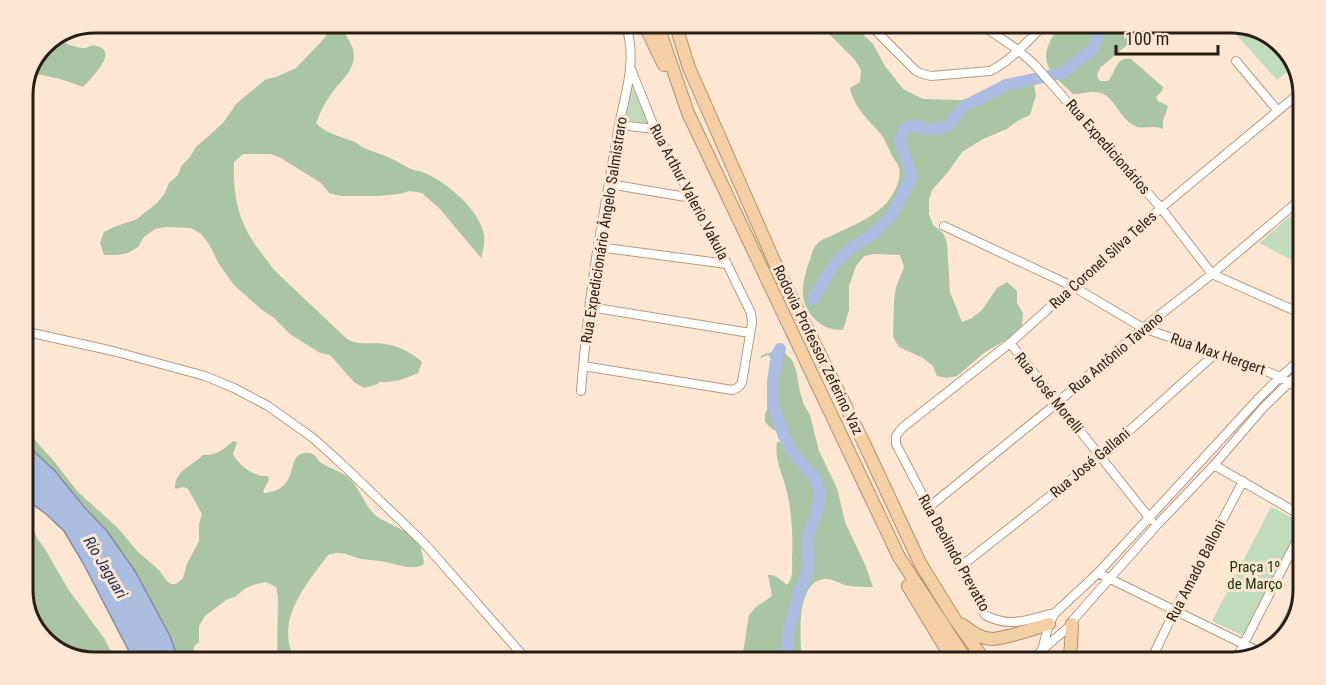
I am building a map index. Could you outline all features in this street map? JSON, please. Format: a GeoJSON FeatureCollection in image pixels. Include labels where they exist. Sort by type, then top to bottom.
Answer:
{"type":"FeatureCollection","features":[{"type":"Feature","properties":{"kind":"highway"},"geometry":{"type":"LineString","coordinates":[[648,33],[688,113]]}},
{"type":"Feature","properties":{"kind":"highway","name":"Rodovia Professor Zeferino Vaz"},"geometry":{"type":"LineString","coordinates":[[660,33],[688,113],[899,557],[961,652]]}},
{"type":"Feature","properties":{"kind":"highway","name":"Rodovia Professor Zeferino Vaz"},"geometry":{"type":"LineString","coordinates":[[678,33],[689,68],[778,270],[863,441],[920,563],[954,618],[979,652]]}},
{"type":"Feature","properties":{"kind":"highway"},"geometry":{"type":"LineString","coordinates":[[684,33],[689,68]]}},
{"type":"Feature","properties":{"kind":"highway"},"geometry":{"type":"LineString","coordinates":[[899,557],[901,573],[947,652]]}},
{"type":"Feature","properties":{"kind":"highway"},"geometry":{"type":"LineString","coordinates":[[954,618],[969,631],[992,639],[1054,616]]}},
{"type":"Feature","properties":{"kind":"highway"},"geometry":{"type":"LineString","coordinates":[[1063,652],[1070,624]]}},
{"type":"Feature","properties":{"kind":"highway"},"geometry":{"type":"LineString","coordinates":[[1070,624],[1070,652]]}},
{"type":"Feature","properties":{"kind":"street"},"geometry":{"type":"LineString","coordinates":[[628,33],[631,69]]}},
{"type":"Feature","properties":{"kind":"street"},"geometry":{"type":"LineString","coordinates":[[878,33],[916,71],[931,76],[990,71],[997,68],[1036,33]]}},
{"type":"Feature","properties":{"kind":"street","name":"Rua Expedicionários"},"geometry":{"type":"LineString","coordinates":[[993,33],[1034,64],[1161,208],[1212,274],[1293,310]]}},
{"type":"Feature","properties":{"kind":"street"},"geometry":{"type":"LineString","coordinates":[[1236,61],[1278,111]]}},
{"type":"Feature","properties":{"kind":"street","name":"Rua Expedicionário Ângelo Salmistraro"},"geometry":{"type":"LineString","coordinates":[[581,392],[598,247],[631,69]]}},
{"type":"Feature","properties":{"kind":"street","name":"Rua Arthur Valerio Vakula"},"geometry":{"type":"LineString","coordinates":[[631,69],[655,129],[751,313],[750,333]]}},
{"type":"Feature","properties":{"kind":"street","name":"Rua Coronel Silva Teles"},"geometry":{"type":"LineString","coordinates":[[902,428],[1010,344],[1161,208],[1293,98]]}},
{"type":"Feature","properties":{"kind":"street"},"geometry":{"type":"LineString","coordinates":[[619,124],[655,129]]}},
{"type":"Feature","properties":{"kind":"street"},"geometry":{"type":"LineString","coordinates":[[609,184],[692,198]]}},
{"type":"Feature","properties":{"kind":"street","name":"Rua Antônio Tavano"},"geometry":{"type":"LineString","coordinates":[[929,507],[1293,206]]}},
{"type":"Feature","properties":{"kind":"street","name":"Rua Max Hergert"},"geometry":{"type":"LineString","coordinates":[[944,226],[1074,287],[1143,328],[1216,353],[1293,384]]}},
{"type":"Feature","properties":{"kind":"street"},"geometry":{"type":"LineString","coordinates":[[598,247],[727,264]]}},
{"type":"Feature","properties":{"kind":"street"},"geometry":{"type":"LineString","coordinates":[[583,366],[732,390],[737,389],[742,382],[750,333],[590,307]]}},
{"type":"Feature","properties":{"kind":"street"},"geometry":{"type":"LineString","coordinates":[[33,333],[113,351],[205,376],[268,406],[313,438],[424,543],[520,652]]}},
{"type":"Feature","properties":{"kind":"street","name":"Rua José Morelli"},"geometry":{"type":"LineString","coordinates":[[1010,344],[1156,525]]}},
{"type":"Feature","properties":{"kind":"street","name":"Rua José Gallani"},"geometry":{"type":"LineString","coordinates":[[960,567],[1101,456],[1216,353]]}},
{"type":"Feature","properties":{"kind":"street"},"geometry":{"type":"LineString","coordinates":[[1042,650],[1054,616],[1098,573],[1280,377],[1293,366]]}},
{"type":"Feature","properties":{"kind":"street"},"geometry":{"type":"LineString","coordinates":[[1042,650],[1070,624],[1156,525],[1214,465],[1263,408],[1293,379]]}},
{"type":"Feature","properties":{"kind":"street","name":"Rua Deolindo Prevatto"},"geometry":{"type":"LineString","coordinates":[[902,428],[896,436],[896,444],[986,615],[1005,623],[1054,616]]}},
{"type":"Feature","properties":{"kind":"street"},"geometry":{"type":"LineString","coordinates":[[1214,465],[1293,511]]}},
{"type":"Feature","properties":{"kind":"street","name":"Rua Amado Balloni"},"geometry":{"type":"LineString","coordinates":[[1155,652],[1243,481]]}},
{"type":"Feature","properties":{"kind":"street"},"geometry":{"type":"LineString","coordinates":[[1241,651],[1293,548]]}},
{"type":"Feature","properties":{"kind":"street"},"geometry":{"type":"LineString","coordinates":[[1098,573],[1252,648]]}},
{"type":"Feature","properties":{"kind":"street"},"geometry":{"type":"LineString","coordinates":[[1054,616],[1067,611],[1072,614],[1070,624]]}},
{"type":"Feature","properties":{"kind":"green space"},"geometry":{"type":"Polygon","coordinates":[[[328,33],[344,33],[352,46],[354,56],[348,74],[327,100],[316,123],[328,132],[355,142],[413,170],[425,173],[443,183],[469,207],[476,216],[484,235],[481,258],[440,209],[422,193],[410,191],[377,196],[341,196],[329,193],[321,183],[271,154],[243,154],[234,162],[236,197],[242,219],[252,240],[273,269],[347,339],[360,343],[394,346],[422,362],[418,373],[364,388],[354,382],[330,355],[320,353],[290,334],[234,285],[219,264],[209,244],[201,234],[191,228],[155,229],[144,237],[138,247],[128,253],[118,255],[104,255],[100,243],[104,232],[137,219],[157,203],[196,147],[223,123],[237,103],[266,79],[296,68],[328,33]]]}},
{"type":"Feature","properties":{"kind":"green space"},"geometry":{"type":"Polygon","coordinates":[[[828,33],[862,33],[873,44],[885,66],[903,89],[923,99],[971,98],[992,88],[1002,80],[1014,78],[1034,85],[1036,95],[1030,115],[962,152],[932,190],[929,200],[929,214],[933,225],[943,233],[947,243],[950,292],[962,322],[982,310],[997,288],[1007,282],[1017,291],[1017,303],[1023,313],[1022,325],[1014,335],[984,353],[957,376],[947,378],[937,376],[933,366],[923,358],[899,347],[893,337],[896,287],[904,267],[900,255],[864,256],[856,266],[849,286],[849,310],[843,330],[822,325],[811,315],[804,302],[804,283],[816,245],[874,214],[895,190],[900,175],[898,165],[880,133],[862,113],[852,95],[850,88],[860,82],[861,70],[855,60],[828,33]]]}},
{"type":"Feature","properties":{"kind":"green space"},"geometry":{"type":"Polygon","coordinates":[[[1054,33],[1141,33],[1101,67],[1097,75],[1100,81],[1108,81],[1122,60],[1131,59],[1163,87],[1156,97],[1158,101],[1168,106],[1163,129],[1135,126],[1125,118],[1106,95],[1101,93],[1073,94],[1048,67],[1046,54],[1054,33]]]}},
{"type":"Feature","properties":{"kind":"green space"},"geometry":{"type":"Polygon","coordinates":[[[1235,33],[1258,39],[1278,54],[1288,71],[1277,80],[1235,33]]]}},
{"type":"Feature","properties":{"kind":"green space"},"geometry":{"type":"Polygon","coordinates":[[[63,42],[83,48],[95,46],[103,49],[105,54],[101,66],[83,87],[37,74],[39,68],[54,48],[63,42]]]}},
{"type":"Feature","properties":{"kind":"green space"},"geometry":{"type":"Polygon","coordinates":[[[630,82],[651,127],[622,122],[630,82]]]}},
{"type":"Feature","properties":{"kind":"green space"},"geometry":{"type":"Polygon","coordinates":[[[1293,214],[1293,261],[1259,243],[1293,214]]]}},
{"type":"Feature","properties":{"kind":"green space"},"geometry":{"type":"Polygon","coordinates":[[[784,352],[792,360],[819,451],[837,488],[845,522],[873,587],[848,586],[827,579],[817,581],[809,588],[802,611],[802,652],[743,652],[749,615],[772,596],[768,575],[776,576],[787,585],[792,572],[790,508],[776,449],[777,442],[789,441],[765,422],[765,414],[772,397],[771,359],[768,355],[760,358],[762,355],[784,352]]]}},
{"type":"Feature","properties":{"kind":"green space"},"geometry":{"type":"Polygon","coordinates":[[[33,438],[78,492],[117,527],[138,552],[171,584],[176,584],[183,578],[187,564],[199,541],[199,524],[202,514],[188,489],[184,487],[175,489],[177,478],[203,455],[216,453],[233,441],[237,442],[233,454],[239,463],[253,473],[268,476],[269,480],[264,493],[276,491],[283,486],[299,455],[311,453],[321,463],[348,477],[374,514],[418,539],[424,561],[423,565],[418,567],[361,559],[341,553],[328,555],[303,589],[291,615],[288,628],[292,652],[277,652],[278,597],[276,587],[266,582],[246,588],[205,616],[199,626],[199,642],[194,652],[156,652],[33,473],[33,438]]]}},
{"type":"Feature","properties":{"kind":"green space","name":"Praça 1º de Março"},"geometry":{"type":"Polygon","coordinates":[[[1271,507],[1293,518],[1293,539],[1243,636],[1212,621],[1271,507]]]}},
{"type":"Feature","properties":{"kind":"green space"},"geometry":{"type":"Polygon","coordinates":[[[33,528],[68,589],[104,638],[111,652],[79,650],[54,637],[43,624],[36,610],[33,594],[33,528]]]}},
{"type":"Feature","properties":{"kind":"green space"},"geometry":{"type":"Polygon","coordinates":[[[1292,601],[1287,617],[1275,634],[1292,601]]]}},
{"type":"Feature","properties":{"kind":"water","name":"Rio Jaguari"},"geometry":{"type":"Polygon","coordinates":[[[33,450],[55,471],[107,531],[135,571],[170,636],[176,652],[129,652],[64,531],[33,504],[33,450]]]}},
{"type":"Feature","properties":{"kind":"waterway"},"geometry":{"type":"LineString","coordinates":[[813,299],[833,266],[848,250],[873,234],[892,215],[912,176],[900,141],[904,129],[913,125],[930,130],[948,126],[963,107],[1006,85],[1062,73],[1093,49],[1099,33]]}},
{"type":"Feature","properties":{"kind":"waterway"},"geometry":{"type":"LineString","coordinates":[[780,349],[773,382],[773,405],[784,436],[794,454],[815,478],[820,492],[818,509],[807,539],[809,569],[789,627],[787,652]]}}]}
